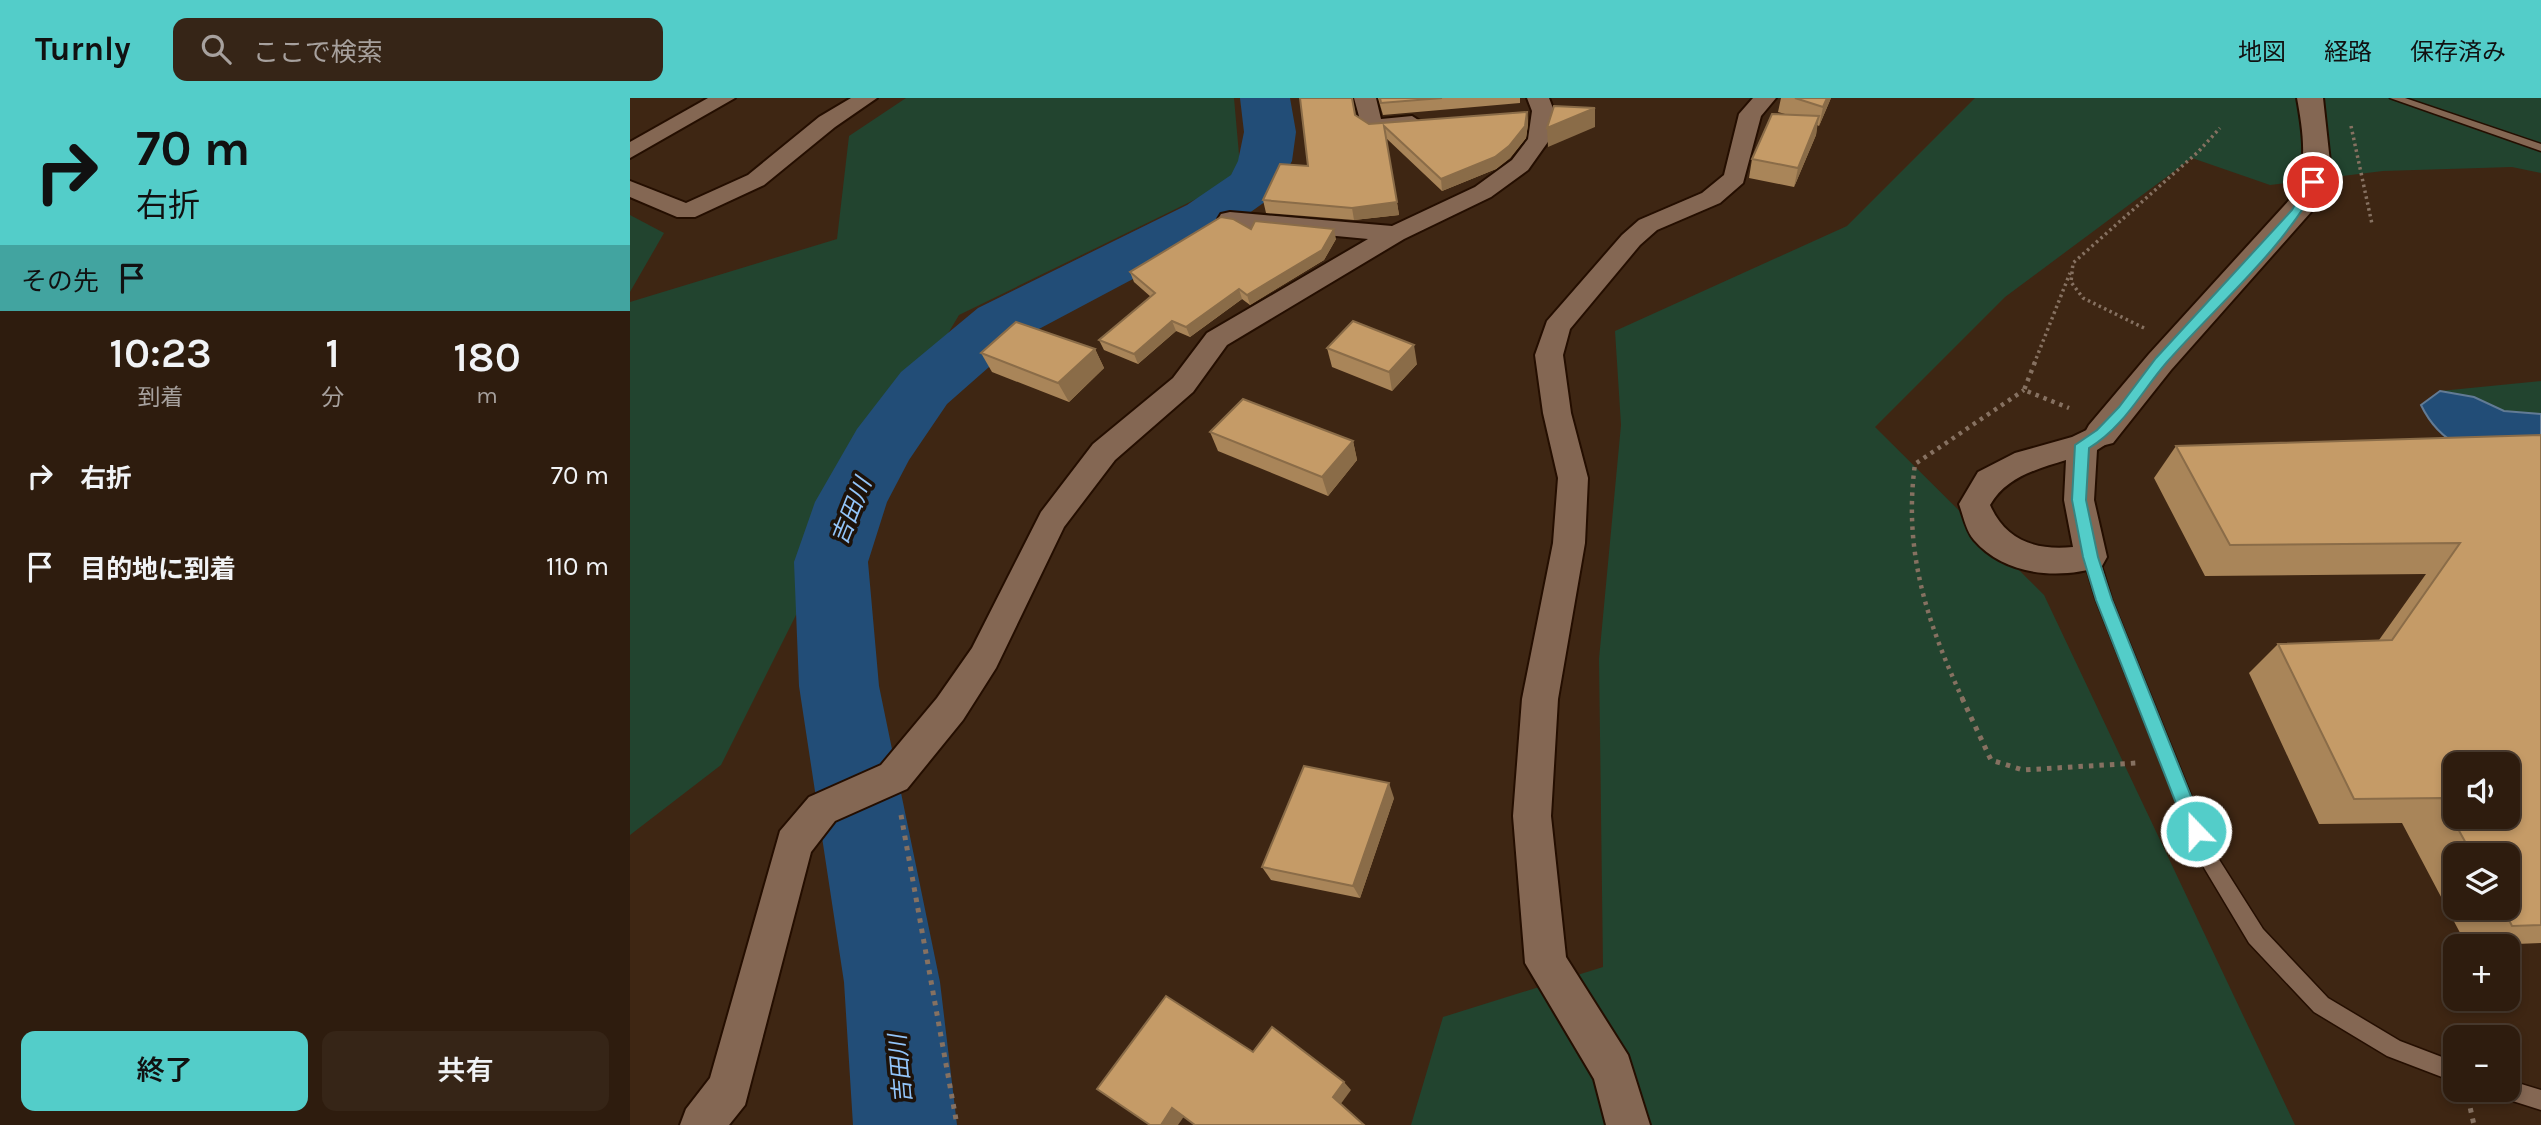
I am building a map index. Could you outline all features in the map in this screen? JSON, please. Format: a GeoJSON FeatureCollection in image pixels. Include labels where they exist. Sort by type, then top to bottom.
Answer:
{"type":"FeatureCollection","features":[{"type":"Feature","properties":{"kind":"street"},"geometry":{"type":"LineString","coordinates":[[630,151],[724,98]]}},
{"type":"Feature","properties":{"kind":"street"},"geometry":{"type":"LineString","coordinates":[[630,188],[686,212],[756,180],[827,122],[866,98]]}},
{"type":"Feature","properties":{"kind":"street"},"geometry":{"type":"LineString","coordinates":[[1365,98],[1371,126],[1437,120]]}},
{"type":"Feature","properties":{"kind":"street"},"geometry":{"type":"LineString","coordinates":[[1628,1125],[1613,1070],[1546,963],[1532,816],[1540,699],[1569,543],[1573,478],[1557,413],[1549,355],[1557,327],[1630,240],[1648,225],[1711,198],[1735,178],[1750,114],[1765,98]]}},
{"type":"Feature","properties":{"kind":"street"},"geometry":{"type":"LineString","coordinates":[[2092,440],[2026,461],[1989,480],[1974,504],[1985,531],[2017,555],[2053,562],[2091,557],[2079,500],[2092,440],[2297,212],[2313,182],[2316,154],[2309,98]]}},
{"type":"Feature","properties":{"kind":"street"},"geometry":{"type":"LineString","coordinates":[[702,1125],[729,1089],[794,844],[822,809],[894,776],[950,709],[984,658],[1052,520],[1104,452],[1183,385],[1217,339],[1395,234],[1483,192],[1520,165],[1539,139],[1533,107]]}},
{"type":"Feature","properties":{"kind":"street"},"geometry":{"type":"LineString","coordinates":[[1230,219],[1395,234]]}},
{"type":"Feature","properties":{"kind":"lane"},"geometry":{"type":"LineString","coordinates":[[2395,98],[2541,148]]}},
{"type":"Feature","properties":{"kind":"lane"},"geometry":{"type":"LineString","coordinates":[[2091,557],[2104,600],[2206,855],[2256,936],[2321,1005],[2393,1049],[2443,1068]]}},
{"type":"Feature","properties":{"kind":"lane"},"geometry":{"type":"LineString","coordinates":[[2520,1094],[2541,1100]]}},
{"type":"Feature","properties":{"kind":"path"},"geometry":{"type":"LineString","coordinates":[[2349,119],[2372,224]]}},
{"type":"Feature","properties":{"kind":"path"},"geometry":{"type":"LineString","coordinates":[[2168,761],[2023,770],[1991,760],[1955,682],[1926,609],[1911,533],[1908,493],[1915,464],[2024,390],[2073,263],[2199,152],[2220,128]]}},
{"type":"Feature","properties":{"kind":"path"},"geometry":{"type":"LineString","coordinates":[[2073,263],[2071,282],[2083,298],[2176,344]]}},
{"type":"Feature","properties":{"kind":"path"},"geometry":{"type":"LineString","coordinates":[[2024,390],[2069,408]]}},
{"type":"Feature","properties":{"kind":"path"},"geometry":{"type":"LineString","coordinates":[[894,776],[957,1125]]}},
{"type":"Feature","properties":{"kind":"path"},"geometry":{"type":"LineString","coordinates":[[2469,1102],[2474,1125]]}},
{"type":"Feature","properties":{"kind":"green space"},"geometry":{"type":"Polygon","coordinates":[[[906,98],[1234,98],[1241,177],[959,315],[880,447],[721,765],[630,835],[630,302],[837,239],[849,136],[906,98]]]}},
{"type":"Feature","properties":{"kind":"green space"},"geometry":{"type":"Polygon","coordinates":[[[1975,98],[2541,98],[2541,173],[2512,167],[2383,171],[2270,185],[2192,158],[2005,297],[1875,427],[2044,595],[2295,1125],[1411,1125],[1443,1017],[1603,967],[1599,659],[1621,425],[1615,331],[1847,226],[1975,98]]]}},
{"type":"Feature","properties":{"kind":"green space"},"geometry":{"type":"Polygon","coordinates":[[[630,215],[664,233],[630,292],[630,215]]]}},
{"type":"Feature","properties":{"kind":"green space"},"geometry":{"type":"Polygon","coordinates":[[[2541,381],[2541,414],[2504,411],[2474,397],[2440,391],[2541,381]]]}},
{"type":"Feature","properties":{"kind":"water"},"geometry":{"type":"Polygon","coordinates":[[[2440,391],[2474,397],[2504,411],[2541,414],[2541,467],[2472,451],[2443,435],[2421,405],[2440,391]]]}},
{"type":"Feature","properties":{"kind":"building"},"geometry":{"type":"Polygon","coordinates":[[[1300,98],[1352,98],[1355,115],[1369,124],[1527,112],[1525,126],[1509,146],[1495,157],[1441,179],[1384,126],[1397,202],[1352,208],[1263,200],[1280,164],[1308,166],[1300,98]]]}},
{"type":"Feature","properties":{"kind":"building"},"geometry":{"type":"Polygon","coordinates":[[[1380,98],[1442,98],[1381,103],[1380,98]]]}},
{"type":"Feature","properties":{"kind":"building"},"geometry":{"type":"Polygon","coordinates":[[[1795,98],[1827,98],[1823,107],[1795,98]]]}},
{"type":"Feature","properties":{"kind":"building"},"geometry":{"type":"Polygon","coordinates":[[[1554,106],[1595,108],[1547,128],[1554,106]]]}},
{"type":"Feature","properties":{"kind":"building"},"geometry":{"type":"Polygon","coordinates":[[[1772,114],[1819,116],[1798,168],[1752,159],[1772,114]]]}},
{"type":"Feature","properties":{"kind":"building"},"geometry":{"type":"Polygon","coordinates":[[[1221,217],[1233,219],[1251,229],[1255,221],[1334,229],[1322,250],[1247,295],[1239,289],[1186,327],[1172,321],[1134,354],[1099,340],[1155,293],[1130,272],[1221,217]]]}},
{"type":"Feature","properties":{"kind":"building"},"geometry":{"type":"Polygon","coordinates":[[[1353,321],[1414,345],[1389,372],[1327,348],[1353,321]]]}},
{"type":"Feature","properties":{"kind":"building"},"geometry":{"type":"Polygon","coordinates":[[[1016,322],[1095,349],[1058,383],[981,353],[1016,322]]]}},
{"type":"Feature","properties":{"kind":"building"},"geometry":{"type":"Polygon","coordinates":[[[1243,399],[1353,441],[1322,477],[1210,432],[1243,399]]]}},
{"type":"Feature","properties":{"kind":"building"},"geometry":{"type":"Polygon","coordinates":[[[2541,435],[2541,925],[2512,926],[2509,920],[2520,920],[2520,843],[2466,843],[2458,829],[2520,829],[2520,752],[2443,752],[2443,802],[2441,798],[2354,799],[2278,644],[2392,640],[2460,543],[2230,545],[2176,446],[2541,435]]]}},
{"type":"Feature","properties":{"kind":"building"},"geometry":{"type":"Polygon","coordinates":[[[1304,766],[1389,783],[1353,886],[1262,867],[1304,766]]]}},
{"type":"Feature","properties":{"kind":"building"},"geometry":{"type":"Polygon","coordinates":[[[1166,996],[1253,1052],[1272,1027],[1344,1082],[1333,1097],[1364,1125],[1195,1125],[1172,1108],[1161,1125],[1150,1125],[1097,1089],[1166,996]]]}},
{"type":"Feature","properties":{"kind":"waterway","name":"吉田川"},"geometry":{"type":"LineString","coordinates":[[905,1125],[892,982],[839,686],[831,562],[851,502],[881,447],[924,388],[1000,323],[1207,217],[1254,184],[1265,161],[1270,132],[1265,98]]}},
{"type":"Feature","properties":{"kind":"route"},"geometry":{"type":"LineString","coordinates":[[2196,831],[2104,600],[2091,557],[2079,500],[2082,445],[2102,434],[2160,362],[2297,212],[2313,182]]}}]}
